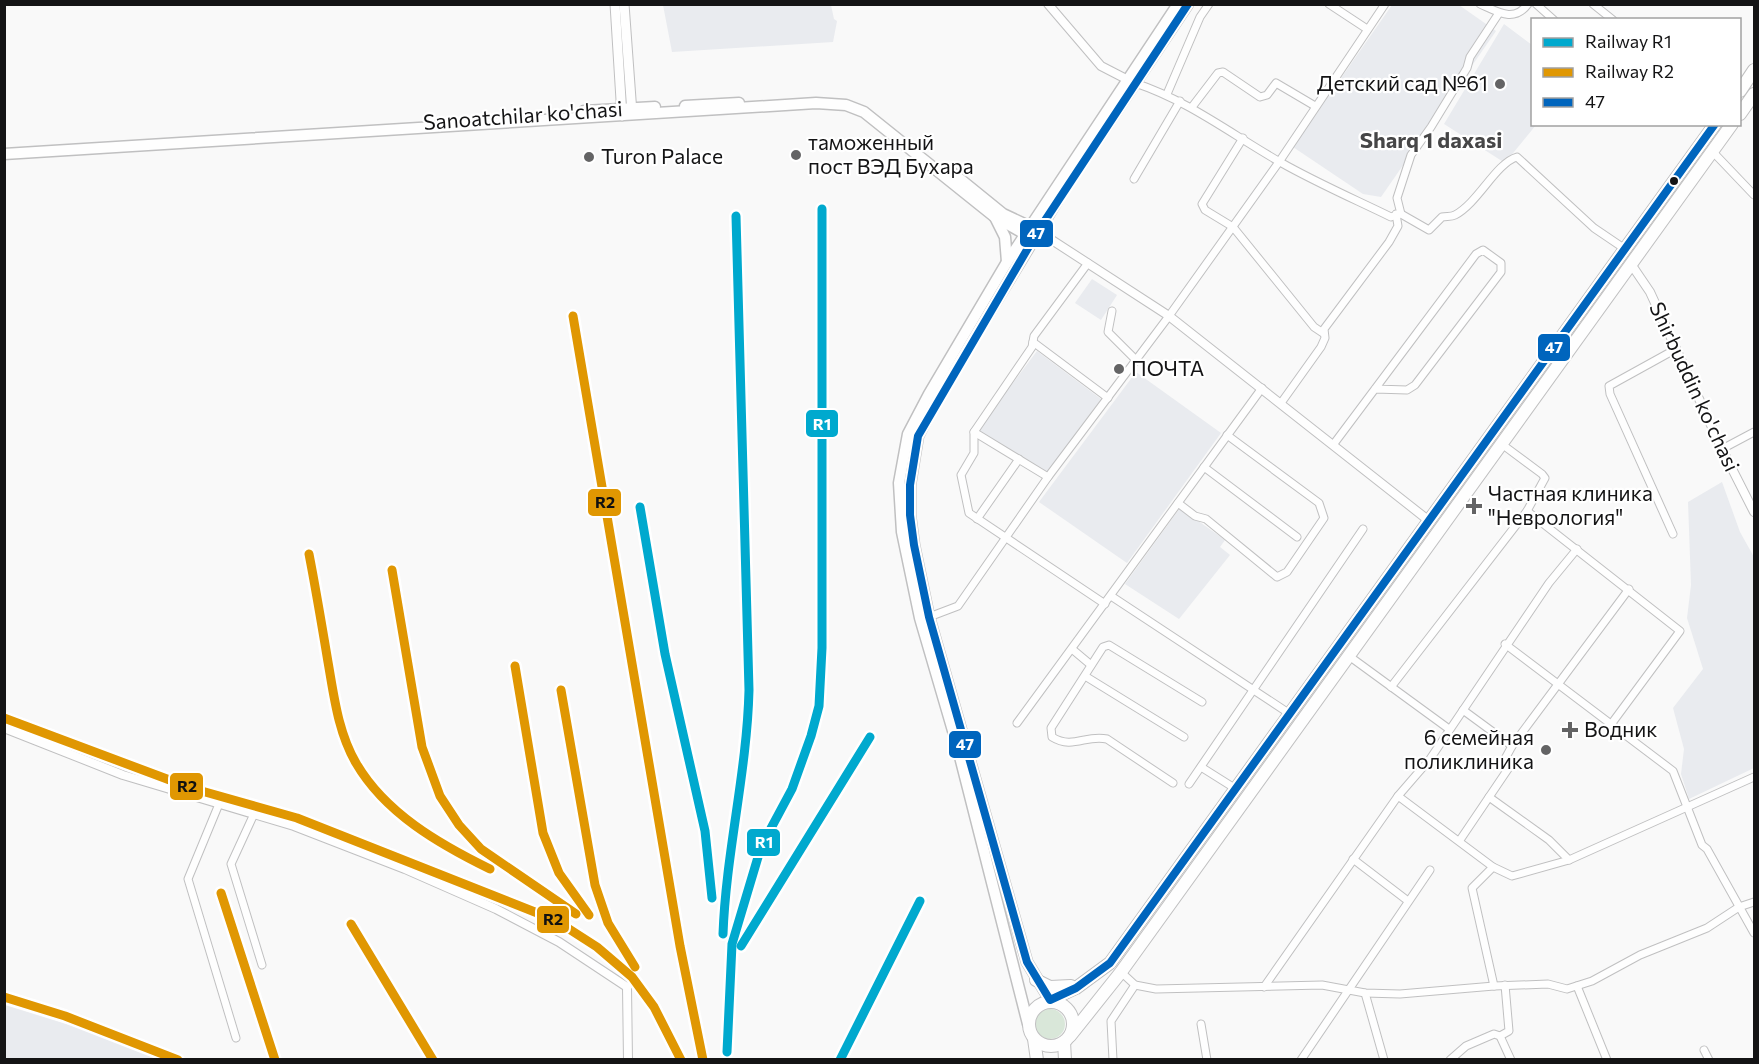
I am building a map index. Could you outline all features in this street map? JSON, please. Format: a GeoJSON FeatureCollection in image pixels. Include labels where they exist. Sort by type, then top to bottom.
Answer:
{"type":"FeatureCollection","features":[{"type":"Feature","properties":{"kind":"highway"},"geometry":{"type":"LineString","coordinates":[[1741,90],[1755,70]]}},
{"type":"Feature","properties":{"kind":"highway"},"geometry":{"type":"LineString","coordinates":[[1741,113],[1755,94]]}},
{"type":"Feature","properties":{"kind":"highway"},"geometry":{"type":"LineString","coordinates":[[1037,1059],[1034,1039],[1028,1024],[1034,1009],[1084,983],[1110,963],[1714,126]]}},
{"type":"Feature","properties":{"kind":"highway"},"geometry":{"type":"LineString","coordinates":[[1034,1039],[1048,1046],[1067,1039],[1121,972],[1731,126]]}},
{"type":"Feature","properties":{"kind":"highway"},"geometry":{"type":"LineString","coordinates":[[1036,980],[1050,987],[1084,983]]}},
{"type":"Feature","properties":{"kind":"highway"},"geometry":{"type":"LineString","coordinates":[[1050,1000],[1070,1013],[1072,1020],[1065,1059]]}},
{"type":"Feature","properties":{"kind":"main road"},"geometry":{"type":"LineString","coordinates":[[615,4],[627,113]]}},
{"type":"Feature","properties":{"kind":"main road"},"geometry":{"type":"LineString","coordinates":[[624,4],[627,113]]}},
{"type":"Feature","properties":{"kind":"main road"},"geometry":{"type":"LineString","coordinates":[[1050,1000],[1027,962],[961,740],[920,618],[902,532],[899,483],[908,434],[1007,262],[1131,82],[1180,5]]}},
{"type":"Feature","properties":{"kind":"main road","name":"Sanoatchilar ko'chasi"},"geometry":{"type":"LineString","coordinates":[[4,148],[816,103],[846,105],[864,112],[885,127],[1009,225],[1031,230]]}},
{"type":"Feature","properties":{"kind":"main road","name":"Sanoatchilar ko'chasi"},"geometry":{"type":"LineString","coordinates":[[4,154],[627,113]]}},
{"type":"Feature","properties":{"kind":"main road","name":"Sanoatchilar ko'chasi"},"geometry":{"type":"LineString","coordinates":[[999,215],[1031,230]]}},
{"type":"Feature","properties":{"kind":"main road","name":"Sanoatchilar ko'chasi"},"geometry":{"type":"LineString","coordinates":[[999,215],[1005,237],[1007,262]]}},
{"type":"Feature","properties":{"kind":"main road"},"geometry":{"type":"LineString","coordinates":[[1009,225],[1020,260],[1018,269]]}},
{"type":"Feature","properties":{"kind":"main road"},"geometry":{"type":"LineString","coordinates":[[1028,1024],[961,740],[929,617],[910,515],[912,459],[918,436],[938,397],[1018,269],[1031,230]]}},
{"type":"Feature","properties":{"kind":"street"},"geometry":{"type":"LineString","coordinates":[[1048,4],[1101,66],[1131,82],[1167,94],[1280,162],[1390,217],[1398,214],[1429,230],[1442,217],[1452,217],[1472,204],[1501,170],[1517,157],[1594,228],[1625,249]]}},
{"type":"Feature","properties":{"kind":"street"},"geometry":{"type":"LineString","coordinates":[[1167,94],[1200,17],[1209,4]]}},
{"type":"Feature","properties":{"kind":"street"},"geometry":{"type":"LineString","coordinates":[[1329,4],[1367,29]]}},
{"type":"Feature","properties":{"kind":"street"},"geometry":{"type":"LineString","coordinates":[[929,617],[958,606],[1048,477],[1169,316],[1280,162],[1315,106],[1385,4]]}},
{"type":"Feature","properties":{"kind":"street"},"geometry":{"type":"LineString","coordinates":[[1480,4],[1506,16],[1517,15],[1528,4]]}},
{"type":"Feature","properties":{"kind":"street"},"geometry":{"type":"LineString","coordinates":[[1536,4],[1552,18]]}},
{"type":"Feature","properties":{"kind":"street"},"geometry":{"type":"LineString","coordinates":[[1593,4],[1610,18]]}},
{"type":"Feature","properties":{"kind":"street"},"geometry":{"type":"LineString","coordinates":[[1323,333],[1389,242],[1398,226],[1397,198],[1411,155],[1431,127],[1467,68],[1470,57],[1500,13]]}},
{"type":"Feature","properties":{"kind":"street"},"geometry":{"type":"LineString","coordinates":[[1191,107],[1218,73],[1223,72],[1260,97],[1267,95],[1276,83],[1315,106]]}},
{"type":"Feature","properties":{"kind":"street"},"geometry":{"type":"LineString","coordinates":[[1134,179],[1180,101]]}},
{"type":"Feature","properties":{"kind":"street"},"geometry":{"type":"LineString","coordinates":[[1243,138],[1202,204],[1205,210],[1233,227],[1325,338],[1322,347],[1281,403]]}},
{"type":"Feature","properties":{"kind":"street"},"geometry":{"type":"LineString","coordinates":[[1712,151],[1755,195]]}},
{"type":"Feature","properties":{"kind":"street"},"geometry":{"type":"LineString","coordinates":[[1031,230],[1088,263],[1169,316],[1428,520]]}},
{"type":"Feature","properties":{"kind":"street"},"geometry":{"type":"LineString","coordinates":[[1333,445],[1479,250],[1483,250],[1501,263],[1502,272],[1416,385],[1407,390],[1375,389]]}},
{"type":"Feature","properties":{"kind":"street"},"geometry":{"type":"LineString","coordinates":[[1088,263],[1034,336],[1033,342],[974,432],[974,453],[961,475],[969,513],[1105,604]]}},
{"type":"Feature","properties":{"kind":"street","name":"Shirbuddin ko'chasi"},"geometry":{"type":"LineString","coordinates":[[1631,264],[1650,292],[1722,449],[1755,512]]}},
{"type":"Feature","properties":{"kind":"street"},"geometry":{"type":"LineString","coordinates":[[1112,311],[1108,332],[1136,360]]}},
{"type":"Feature","properties":{"kind":"street"},"geometry":{"type":"LineString","coordinates":[[1033,342],[1107,398]]}},
{"type":"Feature","properties":{"kind":"street"},"geometry":{"type":"LineString","coordinates":[[1672,534],[1610,394],[1609,386],[1676,348]]}},
{"type":"Feature","properties":{"kind":"street"},"geometry":{"type":"LineString","coordinates":[[1017,723],[1262,388]]}},
{"type":"Feature","properties":{"kind":"street"},"geometry":{"type":"LineString","coordinates":[[974,432],[1048,477]]}},
{"type":"Feature","properties":{"kind":"street"},"geometry":{"type":"LineString","coordinates":[[1722,449],[1755,432]]}},
{"type":"Feature","properties":{"kind":"street"},"geometry":{"type":"LineString","coordinates":[[1178,503],[1196,516],[1206,519],[1277,577],[1287,572],[1324,518],[1323,510],[1319,503],[1227,435]]}},
{"type":"Feature","properties":{"kind":"street"},"geometry":{"type":"LineString","coordinates":[[1391,687],[1527,511],[1545,478],[1507,448]]}},
{"type":"Feature","properties":{"kind":"street"},"geometry":{"type":"LineString","coordinates":[[977,519],[1019,459]]}},
{"type":"Feature","properties":{"kind":"street"},"geometry":{"type":"LineString","coordinates":[[1204,467],[1297,537]]}},
{"type":"Feature","properties":{"kind":"street"},"geometry":{"type":"LineString","coordinates":[[1527,511],[1680,631],[1612,723]]}},
{"type":"Feature","properties":{"kind":"street"},"geometry":{"type":"LineString","coordinates":[[1189,784],[1363,529]]}},
{"type":"Feature","properties":{"kind":"street"},"geometry":{"type":"LineString","coordinates":[[1264,987],[1398,796],[1430,759],[1505,645],[1576,549]]}},
{"type":"Feature","properties":{"kind":"street"},"geometry":{"type":"LineString","coordinates":[[1460,840],[1508,769],[1506,757],[1512,746],[1629,589]]}},
{"type":"Feature","properties":{"kind":"street"},"geometry":{"type":"LineString","coordinates":[[1111,596],[1290,714]]}},
{"type":"Feature","properties":{"kind":"street"},"geometry":{"type":"LineString","coordinates":[[1505,645],[1612,723],[1673,771],[1702,846],[1707,849],[1755,933]]}},
{"type":"Feature","properties":{"kind":"street"},"geometry":{"type":"LineString","coordinates":[[1173,783],[1107,740],[1101,738],[1064,744],[1052,737],[1050,728],[1103,647],[1113,646],[1202,702]]}},
{"type":"Feature","properties":{"kind":"street"},"geometry":{"type":"LineString","coordinates":[[1072,649],[1091,665]]}},
{"type":"Feature","properties":{"kind":"street"},"geometry":{"type":"LineString","coordinates":[[1349,656],[1449,729]]}},
{"type":"Feature","properties":{"kind":"street"},"geometry":{"type":"LineString","coordinates":[[1085,675],[1184,737]]}},
{"type":"Feature","properties":{"kind":"street"},"geometry":{"type":"LineString","coordinates":[[1463,710],[1512,746]]}},
{"type":"Feature","properties":{"kind":"street"},"geometry":{"type":"LineString","coordinates":[[4,728],[123,775],[294,826],[405,869],[496,909],[559,942],[627,987],[628,1059]]}},
{"type":"Feature","properties":{"kind":"street"},"geometry":{"type":"LineString","coordinates":[[1201,767],[1236,789]]}},
{"type":"Feature","properties":{"kind":"street"},"geometry":{"type":"LineString","coordinates":[[1398,796],[1460,840],[1493,867],[1512,876],[1569,860],[1687,805],[1755,777]]}},
{"type":"Feature","properties":{"kind":"street"},"geometry":{"type":"LineString","coordinates":[[1490,797],[1549,840],[1569,860]]}},
{"type":"Feature","properties":{"kind":"street"},"geometry":{"type":"LineString","coordinates":[[219,804],[188,879],[236,1038]]}},
{"type":"Feature","properties":{"kind":"street"},"geometry":{"type":"LineString","coordinates":[[254,814],[231,864],[262,965]]}},
{"type":"Feature","properties":{"kind":"street"},"geometry":{"type":"LineString","coordinates":[[1353,859],[1408,901]]}},
{"type":"Feature","properties":{"kind":"street"},"geometry":{"type":"LineString","coordinates":[[1493,867],[1472,888],[1494,986]]}},
{"type":"Feature","properties":{"kind":"street"},"geometry":{"type":"LineString","coordinates":[[1301,1059],[1430,870]]}},
{"type":"Feature","properties":{"kind":"street"},"geometry":{"type":"LineString","coordinates":[[1121,972],[1135,985],[1156,989],[1199,990],[1322,985],[1347,991],[1400,994],[1548,984],[1568,989],[1592,981],[1640,955],[1707,928],[1739,907],[1755,902]]}},
{"type":"Feature","properties":{"kind":"street"},"geometry":{"type":"LineString","coordinates":[[1113,1059],[1111,1021],[1135,985]]}},
{"type":"Feature","properties":{"kind":"street"},"geometry":{"type":"LineString","coordinates":[[1500,1036],[1509,1030],[1505,986]]}},
{"type":"Feature","properties":{"kind":"street"},"geometry":{"type":"LineString","coordinates":[[1577,986],[1607,1059]]}},
{"type":"Feature","properties":{"kind":"street"},"geometry":{"type":"LineString","coordinates":[[1365,993],[1384,1059]]}},
{"type":"Feature","properties":{"kind":"street"},"geometry":{"type":"LineString","coordinates":[[1200,1024],[1207,1059]]}},
{"type":"Feature","properties":{"kind":"street"},"geometry":{"type":"LineString","coordinates":[[1450,1059],[1466,1046],[1494,1034],[1500,1036],[1511,1059]]}},
{"type":"Feature","properties":{"kind":"street"},"geometry":{"type":"LineString","coordinates":[[1704,1050],[1709,1059]]}},
{"type":"Feature","properties":{"kind":"shaded area"},"geometry":{"type":"Polygon","coordinates":[[[663,5],[831,5],[834,19],[837,21],[833,42],[672,52],[663,5]]]}},
{"type":"Feature","properties":{"kind":"shaded area"},"geometry":{"type":"Polygon","coordinates":[[[1392,5],[1459,5],[1496,31],[1381,197],[1363,194],[1293,147],[1392,5]]]}},
{"type":"Feature","properties":{"kind":"shaded area","name":"Детский сад №61"},"geometry":{"type":"Polygon","coordinates":[[[1504,24],[1531,44],[1531,126],[1535,126],[1505,163],[1444,124],[1504,24]]]}},
{"type":"Feature","properties":{"kind":"shaded area"},"geometry":{"type":"Polygon","coordinates":[[[1092,279],[1117,295],[1101,320],[1075,303],[1092,279]]]}},
{"type":"Feature","properties":{"kind":"shaded area"},"geometry":{"type":"Polygon","coordinates":[[[1037,351],[1101,399],[1050,470],[1044,473],[976,432],[1037,351]]]}},
{"type":"Feature","properties":{"kind":"shaded area"},"geometry":{"type":"Polygon","coordinates":[[[1136,372],[1221,433],[1127,563],[1039,502],[1136,372]]]}},
{"type":"Feature","properties":{"kind":"shaded area"},"geometry":{"type":"Polygon","coordinates":[[[1722,482],[1740,532],[1754,557],[1754,768],[1689,799],[1681,774],[1684,749],[1673,708],[1703,669],[1687,618],[1691,585],[1688,502],[1722,482]]]}},
{"type":"Feature","properties":{"kind":"shaded area"},"geometry":{"type":"Polygon","coordinates":[[[1180,508],[1225,540],[1220,547],[1230,555],[1179,619],[1125,584],[1180,508]]]}},
{"type":"Feature","properties":{"kind":"shaded area"},"geometry":{"type":"Polygon","coordinates":[[[5,1005],[82,1029],[158,1059],[5,1059],[5,1005]]]}},
{"type":"Feature","properties":{"kind":"green space"},"geometry":{"type":"Polygon","coordinates":[[[1050,1009],[1061,1013],[1065,1024],[1061,1035],[1050,1039],[1039,1035],[1035,1024],[1039,1013],[1050,1009]]]}},
{"type":"Feature","properties":{"kind":"rail line","name":"R1"},"geometry":{"type":"LineString","coordinates":[[727,1052],[732,944],[761,847],[792,789],[819,706],[822,648],[822,209]]}},
{"type":"Feature","properties":{"kind":"rail line","name":"R1"},"geometry":{"type":"LineString","coordinates":[[723,934],[728,873],[745,751],[749,690],[736,216]]}},
{"type":"Feature","properties":{"kind":"rail line","name":"R2"},"geometry":{"type":"LineString","coordinates":[[573,316],[680,946],[703,1060]]}},
{"type":"Feature","properties":{"kind":"rail line","name":"R1"},"geometry":{"type":"LineString","coordinates":[[640,507],[665,654],[705,831],[712,898]]}},
{"type":"Feature","properties":{"kind":"rail line","name":"R2"},"geometry":{"type":"LineString","coordinates":[[309,554],[337,714],[356,763],[368,781],[398,812],[433,838],[490,869]]}},
{"type":"Feature","properties":{"kind":"rail line","name":"R2"},"geometry":{"type":"LineString","coordinates":[[392,570],[422,747],[440,796],[459,825],[481,849],[576,914]]}},
{"type":"Feature","properties":{"kind":"rail line","name":"R2"},"geometry":{"type":"LineString","coordinates":[[515,666],[543,833],[559,873],[589,915]]}},
{"type":"Feature","properties":{"kind":"rail line","name":"R2"},"geometry":{"type":"LineString","coordinates":[[561,690],[595,885],[608,923],[635,967]]}},
{"type":"Feature","properties":{"kind":"rail line","name":"R2"},"geometry":{"type":"LineString","coordinates":[[4,718],[191,788],[297,818],[555,920],[597,947],[632,977],[654,1007],[681,1060]]}},
{"type":"Feature","properties":{"kind":"rail line","name":"R1"},"geometry":{"type":"LineString","coordinates":[[741,946],[870,737]]}},
{"type":"Feature","properties":{"kind":"rail line","name":"R2"},"geometry":{"type":"LineString","coordinates":[[221,893],[275,1060]]}},
{"type":"Feature","properties":{"kind":"rail line","name":"R1"},"geometry":{"type":"LineString","coordinates":[[840,1060],[920,901]]}},
{"type":"Feature","properties":{"kind":"rail line","name":"R2"},"geometry":{"type":"LineString","coordinates":[[351,924],[433,1060]]}},
{"type":"Feature","properties":{"kind":"rail line","name":"R2"},"geometry":{"type":"LineString","coordinates":[[4,997],[65,1016],[178,1060]]}},
{"type":"Feature","properties":{"kind":"transit line","name":"47"},"geometry":{"type":"LineString","coordinates":[[1188,4],[1038,231],[918,436],[910,485],[910,515],[914,545],[929,617],[1027,962],[1050,1000],[1076,988],[1110,963],[1714,126]]}},
{"type":"Feature","properties":{"kind":"place","name":"Детский сад №61"},"geometry":{"type":"Point","coordinates":[1500,84]}},
{"type":"Feature","properties":{"kind":"place","name":"таможенный пост ВЭД Бухара"},"geometry":{"type":"Point","coordinates":[796,155]}},
{"type":"Feature","properties":{"kind":"place","name":"Turon Palace"},"geometry":{"type":"Point","coordinates":[589,157]}},
{"type":"Feature","properties":{"kind":"place","name":"ПОЧТА"},"geometry":{"type":"Point","coordinates":[1119,369]}},
{"type":"Feature","properties":{"kind":"place","name":"Частная клиника \"Неврология\""},"geometry":{"type":"Point","coordinates":[1474,506]}},
{"type":"Feature","properties":{"kind":"place","name":"Водник"},"geometry":{"type":"Point","coordinates":[1570,730]}},
{"type":"Feature","properties":{"kind":"place","name":"6 семейная поликлиника"},"geometry":{"type":"Point","coordinates":[1546,750]}},
{"type":"Feature","properties":{"kind":"district","name":"Sharq 1 daxasi"},"geometry":{"type":"Point","coordinates":[1431,140]}}]}
